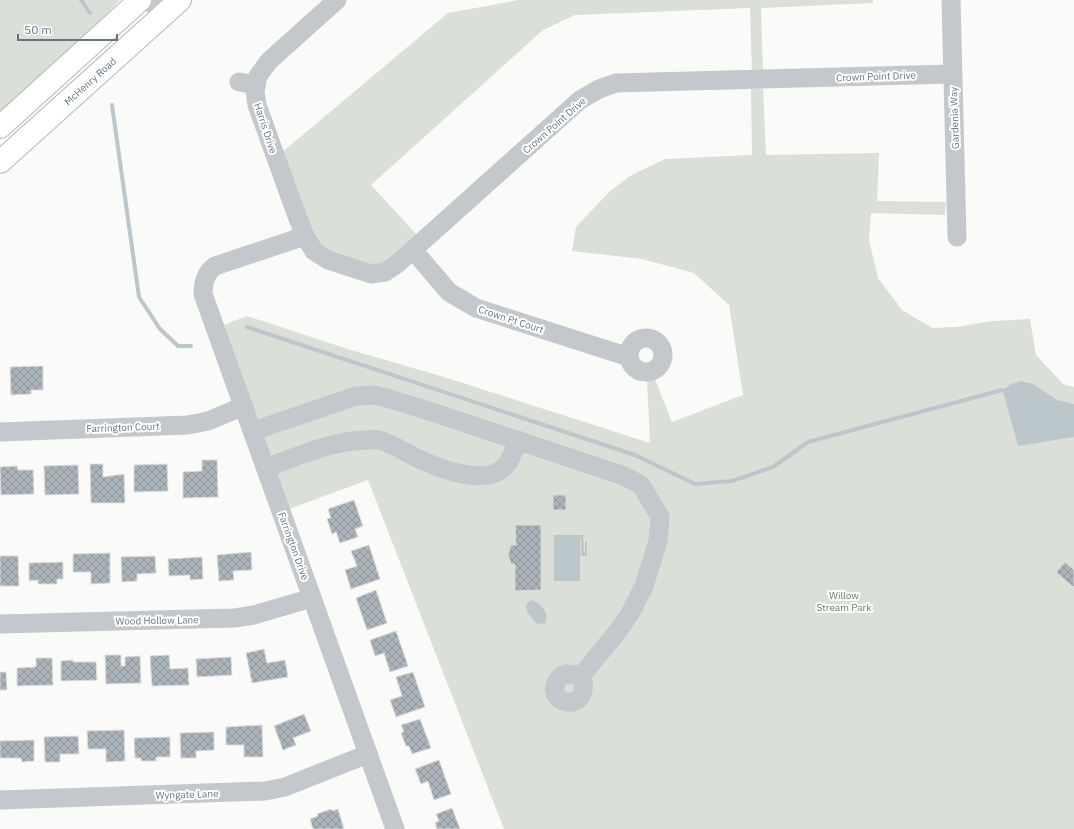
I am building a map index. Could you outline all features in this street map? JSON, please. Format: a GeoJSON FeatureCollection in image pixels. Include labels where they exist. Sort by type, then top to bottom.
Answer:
{"type":"FeatureCollection","features":[{"type":"Feature","properties":{"kind":"main road"},"geometry":{"type":"LineString","coordinates":[[0,127],[140,0]]}},
{"type":"Feature","properties":{"kind":"main road","name":"McHenry Road"},"geometry":{"type":"LineString","coordinates":[[0,162],[156,8],[180,0]]}},
{"type":"Feature","properties":{"kind":"street","name":"Harris Drive"},"geometry":{"type":"LineString","coordinates":[[305,236],[296,216],[257,105],[255,91],[247,83],[258,76],[269,61],[337,0]]}},
{"type":"Feature","properties":{"kind":"street","name":"Gardenia Way"},"geometry":{"type":"LineString","coordinates":[[951,0],[957,237]]}},
{"type":"Feature","properties":{"kind":"street","name":"Crown Point Drive"},"geometry":{"type":"LineString","coordinates":[[305,236],[314,251],[328,260],[371,274],[385,272],[397,264],[580,100],[599,89],[616,83],[952,74]]}},
{"type":"Feature","properties":{"kind":"street","name":"Farrington Drive"},"geometry":{"type":"LineString","coordinates":[[305,236],[215,266],[206,276],[203,284],[203,294],[395,829]]}},
{"type":"Feature","properties":{"kind":"street","name":"Crown Pt Court"},"geometry":{"type":"LineString","coordinates":[[412,250],[449,292],[476,308],[629,357]]}},
{"type":"Feature","properties":{"kind":"street"},"geometry":{"type":"LineString","coordinates":[[253,431],[356,396],[374,395],[391,399],[518,440],[624,476],[641,485],[660,517],[658,541],[644,586],[631,612],[618,631],[582,675]]}},
{"type":"Feature","properties":{"kind":"street","name":"Farrington Court"},"geometry":{"type":"LineString","coordinates":[[0,432],[188,425],[208,421],[244,406]]}},
{"type":"Feature","properties":{"kind":"street"},"geometry":{"type":"LineString","coordinates":[[266,468],[335,444],[360,440],[378,440],[439,468],[463,475],[480,476],[496,472],[505,466],[512,456],[518,440]]}},
{"type":"Feature","properties":{"kind":"street","name":"Wood Hollow Lane"},"geometry":{"type":"LineString","coordinates":[[0,624],[235,618],[312,598]]}},
{"type":"Feature","properties":{"kind":"street","name":"Wyngate Lane"},"geometry":{"type":"LineString","coordinates":[[0,800],[265,791],[285,787],[368,754]]}},
{"type":"Feature","properties":{"kind":"green space"},"geometry":{"type":"Polygon","coordinates":[[[0,0],[120,0],[67,56],[0,116],[0,0]]]}},
{"type":"Feature","properties":{"kind":"green space"},"geometry":{"type":"Polygon","coordinates":[[[519,0],[873,0],[873,3],[761,8],[763,73],[752,74],[750,8],[575,15],[543,30],[371,185],[417,235],[379,268],[317,246],[280,154],[448,13],[519,0]]]}},
{"type":"Feature","properties":{"kind":"green space","name":"Willow Stream Park"},"geometry":{"type":"Polygon","coordinates":[[[751,89],[763,89],[766,155],[879,153],[877,201],[946,202],[945,215],[871,213],[869,240],[878,278],[902,310],[932,328],[956,327],[993,321],[1030,319],[1036,355],[1063,384],[1074,387],[1074,829],[504,829],[368,480],[289,509],[224,325],[247,316],[650,443],[647,379],[654,377],[672,422],[743,395],[729,305],[694,273],[642,259],[572,251],[576,227],[609,192],[630,176],[665,159],[752,155],[751,89]]]}},
{"type":"Feature","properties":{"kind":"shaded area"},"geometry":{"type":"Polygon","coordinates":[[[1021,381],[1033,384],[1057,400],[1074,404],[1074,437],[1018,446],[1003,391],[1009,385],[1021,381]]]}},
{"type":"Feature","properties":{"kind":"shaded area"},"geometry":{"type":"Polygon","coordinates":[[[554,535],[583,535],[584,553],[585,541],[587,542],[587,556],[581,556],[580,539],[580,581],[554,581],[554,535]]]}},
{"type":"Feature","properties":{"kind":"shaded area"},"geometry":{"type":"Polygon","coordinates":[[[531,600],[539,604],[545,611],[547,616],[545,623],[537,624],[527,612],[526,605],[531,600]]]}},
{"type":"Feature","properties":{"kind":"building"},"geometry":{"type":"Polygon","coordinates":[[[43,366],[43,390],[31,390],[31,394],[11,395],[10,367],[43,366]]]}},
{"type":"Feature","properties":{"kind":"building"},"geometry":{"type":"Polygon","coordinates":[[[202,460],[217,460],[218,497],[183,498],[183,472],[202,471],[202,460]]]}},
{"type":"Feature","properties":{"kind":"building"},"geometry":{"type":"Polygon","coordinates":[[[90,464],[103,464],[103,477],[124,474],[125,503],[91,503],[90,464]]]}},
{"type":"Feature","properties":{"kind":"building"},"geometry":{"type":"Polygon","coordinates":[[[167,464],[168,491],[134,492],[134,465],[167,464]]]}},
{"type":"Feature","properties":{"kind":"building"},"geometry":{"type":"Polygon","coordinates":[[[78,465],[79,494],[45,495],[44,466],[78,465]]]}},
{"type":"Feature","properties":{"kind":"building"},"geometry":{"type":"Polygon","coordinates":[[[17,466],[18,470],[33,470],[34,494],[1,495],[0,467],[17,466]]]}},
{"type":"Feature","properties":{"kind":"building"},"geometry":{"type":"Polygon","coordinates":[[[553,495],[566,495],[566,510],[553,510],[553,495]]]}},
{"type":"Feature","properties":{"kind":"building"},"geometry":{"type":"Polygon","coordinates":[[[354,500],[363,526],[355,529],[358,537],[340,543],[336,532],[332,534],[327,519],[331,518],[328,509],[354,500]]]}},
{"type":"Feature","properties":{"kind":"building"},"geometry":{"type":"Polygon","coordinates":[[[515,525],[541,525],[541,590],[515,591],[515,564],[511,564],[508,554],[511,545],[516,545],[515,525]]]}},
{"type":"Feature","properties":{"kind":"building"},"geometry":{"type":"Polygon","coordinates":[[[369,545],[380,579],[351,589],[345,570],[357,566],[351,551],[369,545]]]}},
{"type":"Feature","properties":{"kind":"building"},"geometry":{"type":"Polygon","coordinates":[[[251,552],[252,570],[233,571],[234,580],[219,581],[217,555],[251,552]]]}},
{"type":"Feature","properties":{"kind":"building"},"geometry":{"type":"Polygon","coordinates":[[[110,553],[110,583],[91,584],[91,572],[73,572],[73,554],[110,553]]]}},
{"type":"Feature","properties":{"kind":"building"},"geometry":{"type":"Polygon","coordinates":[[[0,556],[18,556],[19,586],[0,586],[0,556]]]}},
{"type":"Feature","properties":{"kind":"building"},"geometry":{"type":"Polygon","coordinates":[[[155,556],[156,573],[137,574],[137,581],[122,582],[121,557],[155,556]]]}},
{"type":"Feature","properties":{"kind":"building"},"geometry":{"type":"Polygon","coordinates":[[[202,557],[203,579],[190,580],[190,575],[169,576],[168,559],[202,557]]]}},
{"type":"Feature","properties":{"kind":"building"},"geometry":{"type":"Polygon","coordinates":[[[63,562],[63,579],[57,579],[57,584],[38,584],[38,580],[29,581],[29,563],[63,562]]]}},
{"type":"Feature","properties":{"kind":"building"},"geometry":{"type":"Polygon","coordinates":[[[1065,562],[1074,570],[1073,587],[1056,572],[1065,562]]]}},
{"type":"Feature","properties":{"kind":"building"},"geometry":{"type":"Polygon","coordinates":[[[376,590],[387,623],[367,630],[356,598],[376,590]]]}},
{"type":"Feature","properties":{"kind":"building"},"geometry":{"type":"Polygon","coordinates":[[[396,631],[408,666],[390,672],[384,653],[375,656],[370,640],[396,631]]]}},
{"type":"Feature","properties":{"kind":"building"},"geometry":{"type":"Polygon","coordinates":[[[264,649],[267,663],[285,660],[288,677],[252,683],[246,653],[264,649]]]}},
{"type":"Feature","properties":{"kind":"building"},"geometry":{"type":"Polygon","coordinates":[[[105,655],[121,655],[121,666],[125,666],[125,657],[140,656],[141,683],[106,684],[105,655]]]}},
{"type":"Feature","properties":{"kind":"building"},"geometry":{"type":"Polygon","coordinates":[[[169,655],[170,669],[188,668],[189,685],[152,686],[150,656],[169,655]]]}},
{"type":"Feature","properties":{"kind":"building"},"geometry":{"type":"Polygon","coordinates":[[[231,657],[232,675],[197,677],[196,659],[231,657]]]}},
{"type":"Feature","properties":{"kind":"building"},"geometry":{"type":"Polygon","coordinates":[[[36,658],[52,658],[53,685],[17,686],[17,668],[36,667],[36,658]]]}},
{"type":"Feature","properties":{"kind":"building"},"geometry":{"type":"Polygon","coordinates":[[[73,660],[73,662],[96,662],[97,680],[61,681],[61,661],[73,660]]]}},
{"type":"Feature","properties":{"kind":"building"},"geometry":{"type":"Polygon","coordinates":[[[0,672],[6,672],[7,690],[0,690],[0,672]]]}},
{"type":"Feature","properties":{"kind":"building"},"geometry":{"type":"Polygon","coordinates":[[[413,672],[425,707],[396,717],[390,700],[402,696],[396,677],[413,672]]]}},
{"type":"Feature","properties":{"kind":"building"},"geometry":{"type":"Polygon","coordinates":[[[304,714],[311,731],[293,738],[296,745],[283,750],[274,726],[304,714]]]}},
{"type":"Feature","properties":{"kind":"building"},"geometry":{"type":"Polygon","coordinates":[[[420,719],[431,748],[412,754],[409,746],[406,746],[401,733],[404,732],[401,725],[420,719]]]}},
{"type":"Feature","properties":{"kind":"building"},"geometry":{"type":"Polygon","coordinates":[[[262,725],[263,757],[244,757],[244,745],[226,745],[226,727],[262,725]]]}},
{"type":"Feature","properties":{"kind":"building"},"geometry":{"type":"Polygon","coordinates":[[[124,730],[125,761],[106,762],[106,749],[88,749],[87,731],[124,730]]]}},
{"type":"Feature","properties":{"kind":"building"},"geometry":{"type":"Polygon","coordinates":[[[214,732],[214,750],[196,751],[196,758],[181,758],[180,733],[214,732]]]}},
{"type":"Feature","properties":{"kind":"building"},"geometry":{"type":"Polygon","coordinates":[[[78,736],[79,754],[60,754],[60,762],[45,762],[44,737],[78,736]]]}},
{"type":"Feature","properties":{"kind":"building"},"geometry":{"type":"Polygon","coordinates":[[[170,737],[170,757],[156,757],[156,761],[141,761],[141,758],[135,758],[134,738],[170,737]]]}},
{"type":"Feature","properties":{"kind":"building"},"geometry":{"type":"Polygon","coordinates":[[[34,740],[34,761],[22,762],[21,758],[0,758],[0,741],[34,740]]]}},
{"type":"Feature","properties":{"kind":"building"},"geometry":{"type":"Polygon","coordinates":[[[439,760],[451,794],[434,800],[428,781],[421,784],[415,769],[439,760]]]}},
{"type":"Feature","properties":{"kind":"building"},"geometry":{"type":"Polygon","coordinates":[[[452,808],[460,829],[437,829],[435,823],[439,821],[436,814],[452,808]]]}},
{"type":"Feature","properties":{"kind":"building"},"geometry":{"type":"Polygon","coordinates":[[[331,809],[332,811],[338,809],[344,829],[313,829],[310,819],[318,816],[317,814],[331,809]]]}},
{"type":"Feature","properties":{"kind":"waterway"},"geometry":{"type":"LineString","coordinates":[[81,0],[90,13]]}},
{"type":"Feature","properties":{"kind":"waterway"},"geometry":{"type":"LineString","coordinates":[[112,105],[139,297],[160,329],[178,346],[191,346]]}},
{"type":"Feature","properties":{"kind":"waterway"},"geometry":{"type":"LineString","coordinates":[[247,327],[635,455],[695,484],[732,481],[773,467],[808,442],[1002,390],[1008,392]]}}]}
